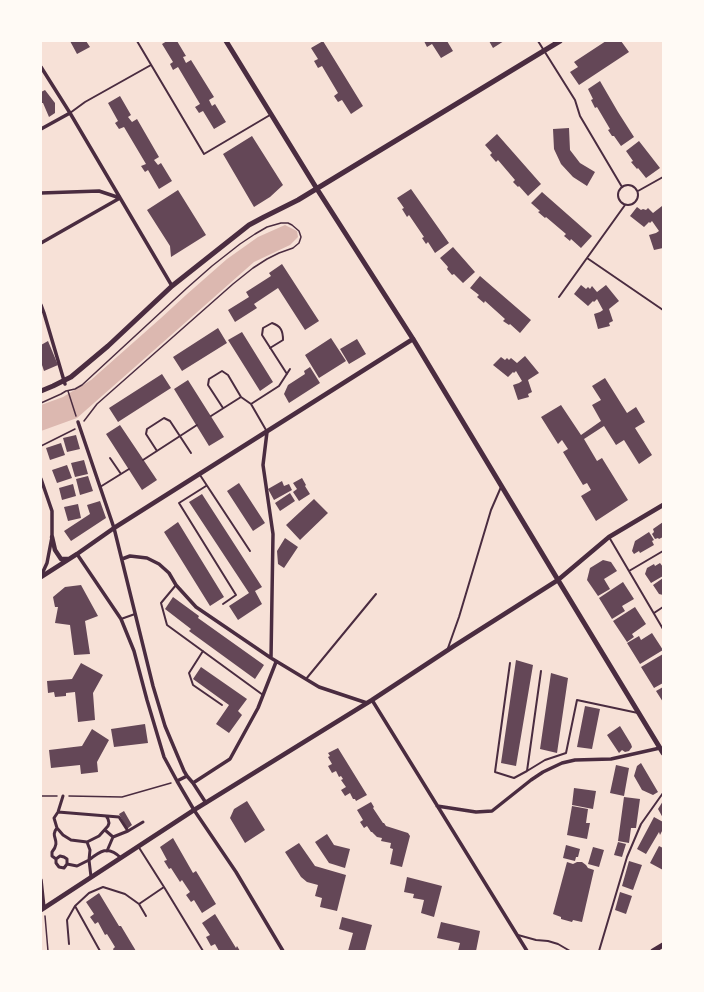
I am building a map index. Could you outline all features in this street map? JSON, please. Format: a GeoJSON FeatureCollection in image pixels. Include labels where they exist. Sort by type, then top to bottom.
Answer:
{"type":"FeatureCollection","features":[{"type":"Feature","properties":{"kind":"main road"},"geometry":{"type":"LineString","coordinates":[[226,41],[317,189],[413,339],[662,750]]}},
{"type":"Feature","properties":{"kind":"main road"},"geometry":{"type":"LineString","coordinates":[[41,391],[65,382],[108,346],[172,286],[249,225],[317,189],[560,41]]}},
{"type":"Feature","properties":{"kind":"main road"},"geometry":{"type":"LineString","coordinates":[[653,951],[663,945]]}},
{"type":"Feature","properties":{"kind":"street"},"geometry":{"type":"LineString","coordinates":[[41,67],[70,112],[172,286]]}},
{"type":"Feature","properties":{"kind":"street"},"geometry":{"type":"LineString","coordinates":[[41,130],[70,112]]}},
{"type":"Feature","properties":{"kind":"street"},"geometry":{"type":"LineString","coordinates":[[41,193],[99,191],[120,198]]}},
{"type":"Feature","properties":{"kind":"street"},"geometry":{"type":"LineString","coordinates":[[41,243],[120,198]]}},
{"type":"Feature","properties":{"kind":"street"},"geometry":{"type":"LineString","coordinates":[[41,305],[65,382]]}},
{"type":"Feature","properties":{"kind":"street"},"geometry":{"type":"LineString","coordinates":[[41,577],[114,528],[413,339]]}},
{"type":"Feature","properties":{"kind":"street"},"geometry":{"type":"LineString","coordinates":[[78,422],[114,528],[153,686],[165,726],[187,776],[206,803]]}},
{"type":"Feature","properties":{"kind":"street"},"geometry":{"type":"LineString","coordinates":[[267,432],[263,465],[273,534],[271,658]]}},
{"type":"Feature","properties":{"kind":"street"},"geometry":{"type":"LineString","coordinates":[[41,479],[52,511],[52,537],[47,563],[41,577]]}},
{"type":"Feature","properties":{"kind":"street"},"geometry":{"type":"LineString","coordinates":[[42,909],[194,810],[372,700],[558,580],[609,537],[663,505]]}},
{"type":"Feature","properties":{"kind":"street"},"geometry":{"type":"LineString","coordinates":[[52,537],[55,550],[60,559],[69,559]]}},
{"type":"Feature","properties":{"kind":"street"},"geometry":{"type":"LineString","coordinates":[[77,554],[121,619],[134,651],[164,757],[194,810],[236,872],[283,951]]}},
{"type":"Feature","properties":{"kind":"street"},"geometry":{"type":"LineString","coordinates":[[122,559],[130,556],[147,558],[159,564],[169,573],[176,585],[196,607],[276,662],[319,688],[367,703]]}},
{"type":"Feature","properties":{"kind":"street"},"geometry":{"type":"LineString","coordinates":[[193,783],[230,759],[258,708],[276,662]]}},
{"type":"Feature","properties":{"kind":"street"},"geometry":{"type":"LineString","coordinates":[[372,700],[527,951]]}},
{"type":"Feature","properties":{"kind":"street"},"geometry":{"type":"LineString","coordinates":[[437,806],[476,812],[492,811],[531,780],[543,772],[562,763],[575,760],[611,758],[662,750]]}},
{"type":"Feature","properties":{"kind":"street"},"geometry":{"type":"LineString","coordinates":[[177,781],[187,776]]}},
{"type":"Feature","properties":{"kind":"street"},"geometry":{"type":"LineString","coordinates":[[63,796],[58,812],[54,818],[57,828],[62,835],[71,840],[88,842],[99,836],[109,823],[106,816]]}},
{"type":"Feature","properties":{"kind":"street"},"geometry":{"type":"LineString","coordinates":[[58,812],[119,817],[128,831]]}},
{"type":"Feature","properties":{"kind":"street"},"geometry":{"type":"LineString","coordinates":[[107,851],[113,837],[128,831],[143,822]]}},
{"type":"Feature","properties":{"kind":"street"},"geometry":{"type":"LineString","coordinates":[[57,828],[54,831],[57,843],[52,852],[52,856],[56,859],[56,863],[59,867],[64,868],[67,864]]}},
{"type":"Feature","properties":{"kind":"street"},"geometry":{"type":"LineString","coordinates":[[104,830],[113,837]]}},
{"type":"Feature","properties":{"kind":"street"},"geometry":{"type":"LineString","coordinates":[[88,842],[90,850],[88,860],[91,877]]}},
{"type":"Feature","properties":{"kind":"street"},"geometry":{"type":"LineString","coordinates":[[67,864],[77,866],[98,852],[115,852],[120,858]]}},
{"type":"Feature","properties":{"kind":"street"},"geometry":{"type":"LineString","coordinates":[[56,859],[60,856],[64,857],[67,859],[67,864]]}},
{"type":"Feature","properties":{"kind":"street"},"geometry":{"type":"LineString","coordinates":[[41,880],[42,909]]}},
{"type":"Feature","properties":{"kind":"lane"},"geometry":{"type":"LineString","coordinates":[[137,41],[204,154],[271,114]]}},
{"type":"Feature","properties":{"kind":"lane"},"geometry":{"type":"LineString","coordinates":[[538,41],[575,100],[580,116],[622,187]]}},
{"type":"Feature","properties":{"kind":"lane"},"geometry":{"type":"LineString","coordinates":[[70,112],[151,65]]}},
{"type":"Feature","properties":{"kind":"lane"},"geometry":{"type":"LineString","coordinates":[[638,191],[663,177]]}},
{"type":"Feature","properties":{"kind":"lane"},"geometry":{"type":"LineString","coordinates":[[628,185],[632,185],[638,191],[639,197],[635,203],[631,205],[625,205],[618,197],[619,191],[622,187],[628,185]]}},
{"type":"Feature","properties":{"kind":"lane"},"geometry":{"type":"LineString","coordinates":[[559,297],[625,205]]}},
{"type":"Feature","properties":{"kind":"lane"},"geometry":{"type":"LineString","coordinates":[[587,258],[663,310]]}},
{"type":"Feature","properties":{"kind":"lane"},"geometry":{"type":"LineString","coordinates":[[270,348],[283,340],[283,334],[278,325],[272,323],[263,328],[262,336],[287,374]]}},
{"type":"Feature","properties":{"kind":"lane"},"geometry":{"type":"LineString","coordinates":[[251,404],[279,386],[290,369]]}},
{"type":"Feature","properties":{"kind":"lane"},"geometry":{"type":"LineString","coordinates":[[223,408],[208,385],[209,379],[222,371],[228,374],[242,396],[251,404],[267,432]]}},
{"type":"Feature","properties":{"kind":"lane"},"geometry":{"type":"LineString","coordinates":[[211,416],[242,396]]}},
{"type":"Feature","properties":{"kind":"lane"},"geometry":{"type":"LineString","coordinates":[[156,451],[146,434],[147,429],[164,418],[170,421],[191,453]]}},
{"type":"Feature","properties":{"kind":"lane"},"geometry":{"type":"LineString","coordinates":[[143,460],[197,426]]}},
{"type":"Feature","properties":{"kind":"lane"},"geometry":{"type":"LineString","coordinates":[[110,458],[120,474]]}},
{"type":"Feature","properties":{"kind":"lane"},"geometry":{"type":"LineString","coordinates":[[100,487],[129,469]]}},
{"type":"Feature","properties":{"kind":"lane"},"geometry":{"type":"LineString","coordinates":[[199,474],[250,551]]}},
{"type":"Feature","properties":{"kind":"lane"},"geometry":{"type":"LineString","coordinates":[[206,486],[178,503],[236,595],[223,604]]}},
{"type":"Feature","properties":{"kind":"lane"},"geometry":{"type":"LineString","coordinates":[[447,651],[459,617],[491,510],[501,486]]}},
{"type":"Feature","properties":{"kind":"lane"},"geometry":{"type":"LineString","coordinates":[[609,537],[663,629]]}},
{"type":"Feature","properties":{"kind":"lane"},"geometry":{"type":"LineString","coordinates":[[629,571],[663,551]]}},
{"type":"Feature","properties":{"kind":"lane"},"geometry":{"type":"LineString","coordinates":[[176,585],[161,603],[167,625],[263,695]]}},
{"type":"Feature","properties":{"kind":"lane"},"geometry":{"type":"LineString","coordinates":[[306,680],[376,594]]}},
{"type":"Feature","properties":{"kind":"lane"},"geometry":{"type":"LineString","coordinates":[[654,613],[663,607]]}},
{"type":"Feature","properties":{"kind":"lane"},"geometry":{"type":"LineString","coordinates":[[121,619],[135,614]]}},
{"type":"Feature","properties":{"kind":"lane"},"geometry":{"type":"LineString","coordinates":[[203,651],[189,673],[193,685],[222,705]]}},
{"type":"Feature","properties":{"kind":"lane"},"geometry":{"type":"LineString","coordinates":[[510,662],[495,772],[514,778],[545,760],[566,753],[577,700],[639,713]]}},
{"type":"Feature","properties":{"kind":"lane"},"geometry":{"type":"LineString","coordinates":[[527,771],[541,671]]}},
{"type":"Feature","properties":{"kind":"lane"},"geometry":{"type":"LineString","coordinates":[[598,951],[627,857],[641,824],[663,793]]}},
{"type":"Feature","properties":{"kind":"lane"},"geometry":{"type":"LineString","coordinates":[[138,846],[203,951]]}},
{"type":"Feature","properties":{"kind":"lane"},"geometry":{"type":"LineString","coordinates":[[69,944],[67,920],[74,906],[89,894],[104,887],[125,894],[139,904],[146,916]]}},
{"type":"Feature","properties":{"kind":"lane"},"geometry":{"type":"LineString","coordinates":[[139,904],[164,887]]}},
{"type":"Feature","properties":{"kind":"lane"},"geometry":{"type":"LineString","coordinates":[[74,906],[100,951]]}},
{"type":"Feature","properties":{"kind":"lane"},"geometry":{"type":"LineString","coordinates":[[517,935],[558,944],[570,951]]}},
{"type":"Feature","properties":{"kind":"path"},"geometry":{"type":"LineString","coordinates":[[41,403],[82,385],[212,266],[240,244],[267,227],[281,223],[288,223],[299,231],[301,237],[299,243],[293,248],[267,259],[233,284],[97,404],[80,426],[41,446]]}},
{"type":"Feature","properties":{"kind":"path"},"geometry":{"type":"LineString","coordinates":[[65,382],[78,422]]}},
{"type":"Feature","properties":{"kind":"path"},"geometry":{"type":"LineString","coordinates":[[41,796],[122,797],[177,781]]}},
{"type":"Feature","properties":{"kind":"path"},"geometry":{"type":"LineString","coordinates":[[42,909],[48,951]]}},
{"type":"Feature","properties":{"kind":"shaded area"},"geometry":{"type":"Polygon","coordinates":[[[285,225],[297,231],[298,237],[290,245],[254,262],[77,418],[41,431],[41,405],[63,397],[91,380],[227,259],[258,237],[285,225]]]}},
{"type":"Feature","properties":{"kind":"building"},"geometry":{"type":"Polygon","coordinates":[[[70,41],[86,41],[90,47],[77,54],[70,41]]]}},
{"type":"Feature","properties":{"kind":"building"},"geometry":{"type":"Polygon","coordinates":[[[167,41],[177,41],[186,56],[183,57],[186,63],[191,60],[214,97],[209,100],[212,106],[215,104],[226,122],[214,129],[203,111],[199,113],[195,107],[200,104],[178,67],[173,70],[170,64],[173,62],[162,44],[167,41]]]}},
{"type":"Feature","properties":{"kind":"building"},"geometry":{"type":"Polygon","coordinates":[[[323,41],[363,106],[351,114],[342,100],[338,102],[334,96],[338,93],[322,66],[318,68],[314,61],[318,59],[311,48],[323,41]]]}},
{"type":"Feature","properties":{"kind":"building"},"geometry":{"type":"Polygon","coordinates":[[[424,41],[447,41],[453,51],[441,58],[432,44],[427,47],[424,41]]]}},
{"type":"Feature","properties":{"kind":"building"},"geometry":{"type":"Polygon","coordinates":[[[489,41],[504,41],[493,48],[489,41]]]}},
{"type":"Feature","properties":{"kind":"building"},"geometry":{"type":"Polygon","coordinates":[[[606,41],[621,41],[629,52],[579,85],[570,72],[578,67],[574,62],[606,41]]]}},
{"type":"Feature","properties":{"kind":"building"},"geometry":{"type":"Polygon","coordinates":[[[600,81],[634,137],[621,146],[608,130],[610,129],[591,100],[593,99],[588,89],[600,81]]]}},
{"type":"Feature","properties":{"kind":"building"},"geometry":{"type":"Polygon","coordinates":[[[45,90],[55,103],[55,113],[49,117],[43,103],[41,103],[41,92],[45,90]]]}},
{"type":"Feature","properties":{"kind":"building"},"geometry":{"type":"Polygon","coordinates":[[[120,96],[131,115],[128,117],[132,122],[137,119],[159,157],[154,160],[158,165],[161,163],[172,181],[159,189],[148,170],[145,172],[141,166],[146,164],[124,127],[119,129],[115,123],[118,121],[108,103],[120,96]]]}},
{"type":"Feature","properties":{"kind":"building"},"geometry":{"type":"Polygon","coordinates":[[[569,128],[570,150],[580,163],[595,172],[587,186],[573,177],[561,164],[554,149],[553,129],[569,128]]]}},
{"type":"Feature","properties":{"kind":"building"},"geometry":{"type":"Polygon","coordinates":[[[497,134],[541,184],[528,196],[513,182],[515,180],[498,160],[496,162],[490,155],[492,153],[485,145],[497,134]]]}},
{"type":"Feature","properties":{"kind":"building"},"geometry":{"type":"Polygon","coordinates":[[[252,136],[283,185],[270,197],[254,207],[223,154],[252,136]]]}},
{"type":"Feature","properties":{"kind":"building"},"geometry":{"type":"Polygon","coordinates":[[[639,141],[660,168],[646,178],[631,162],[633,161],[626,151],[639,141]]]}},
{"type":"Feature","properties":{"kind":"building"},"geometry":{"type":"Polygon","coordinates":[[[411,189],[449,243],[435,253],[428,242],[426,244],[422,238],[424,237],[409,215],[407,217],[402,209],[404,208],[397,198],[411,189]]]}},
{"type":"Feature","properties":{"kind":"building"},"geometry":{"type":"Polygon","coordinates":[[[178,190],[206,235],[171,257],[170,246],[147,210],[178,190]]]}},
{"type":"Feature","properties":{"kind":"building"},"geometry":{"type":"Polygon","coordinates":[[[542,192],[592,236],[581,248],[571,239],[570,241],[564,236],[566,234],[538,212],[540,211],[531,203],[542,192]]]}},
{"type":"Feature","properties":{"kind":"building"},"geometry":{"type":"Polygon","coordinates":[[[662,206],[663,248],[654,250],[649,235],[659,231],[652,221],[644,227],[630,216],[637,207],[641,210],[646,210],[648,208],[653,213],[662,206]]]}},
{"type":"Feature","properties":{"kind":"building"},"geometry":{"type":"Polygon","coordinates":[[[453,247],[475,272],[463,283],[454,274],[452,275],[447,269],[448,267],[440,258],[453,247]]]}},
{"type":"Feature","properties":{"kind":"building"},"geometry":{"type":"Polygon","coordinates":[[[282,264],[319,321],[305,330],[278,288],[254,304],[257,308],[235,322],[228,310],[249,297],[246,292],[271,276],[269,273],[282,264]]]}},
{"type":"Feature","properties":{"kind":"building"},"geometry":{"type":"Polygon","coordinates":[[[480,276],[531,320],[520,333],[510,324],[509,325],[503,321],[505,319],[485,301],[484,303],[477,297],[479,295],[470,288],[480,276]]]}},
{"type":"Feature","properties":{"kind":"building"},"geometry":{"type":"Polygon","coordinates":[[[581,285],[586,289],[588,287],[590,289],[592,286],[597,292],[606,285],[619,301],[609,309],[613,321],[609,323],[610,326],[598,329],[594,314],[603,310],[597,299],[588,306],[574,294],[581,285]]]}},
{"type":"Feature","properties":{"kind":"building"},"geometry":{"type":"Polygon","coordinates":[[[218,328],[227,343],[182,371],[173,357],[218,328]]]}},
{"type":"Feature","properties":{"kind":"building"},"geometry":{"type":"Polygon","coordinates":[[[242,332],[273,382],[260,391],[228,340],[242,332]]]}},
{"type":"Feature","properties":{"kind":"building"},"geometry":{"type":"Polygon","coordinates":[[[331,338],[346,361],[319,378],[305,355],[331,338]]]}},
{"type":"Feature","properties":{"kind":"building"},"geometry":{"type":"Polygon","coordinates":[[[357,339],[366,354],[349,364],[340,349],[357,339]]]}},
{"type":"Feature","properties":{"kind":"building"},"geometry":{"type":"Polygon","coordinates":[[[48,341],[58,365],[44,371],[41,362],[41,345],[48,341]]]}},
{"type":"Feature","properties":{"kind":"building"},"geometry":{"type":"Polygon","coordinates":[[[525,356],[539,373],[528,380],[532,392],[528,394],[529,397],[518,400],[513,385],[522,381],[516,371],[508,377],[493,365],[501,357],[505,360],[507,358],[509,360],[511,358],[517,363],[525,356]]]}},
{"type":"Feature","properties":{"kind":"building"},"geometry":{"type":"Polygon","coordinates":[[[310,367],[320,383],[289,403],[284,394],[288,385],[305,374],[304,371],[310,367]]]}},
{"type":"Feature","properties":{"kind":"building"},"geometry":{"type":"Polygon","coordinates":[[[162,374],[171,388],[118,422],[109,408],[162,374]]]}},
{"type":"Feature","properties":{"kind":"building"},"geometry":{"type":"Polygon","coordinates":[[[605,378],[627,413],[636,407],[645,422],[635,428],[652,455],[639,464],[624,440],[616,445],[604,426],[584,439],[597,461],[602,458],[628,500],[596,521],[581,496],[591,490],[587,483],[583,485],[563,452],[568,449],[562,440],[558,444],[541,417],[561,405],[581,435],[601,421],[592,405],[601,400],[592,386],[605,378]]]}},
{"type":"Feature","properties":{"kind":"building"},"geometry":{"type":"Polygon","coordinates":[[[188,380],[224,437],[209,446],[174,389],[188,380]]]}},
{"type":"Feature","properties":{"kind":"building"},"geometry":{"type":"Polygon","coordinates":[[[120,425],[157,480],[142,490],[106,434],[120,425]]]}},
{"type":"Feature","properties":{"kind":"building"},"geometry":{"type":"Polygon","coordinates":[[[76,435],[80,449],[67,452],[63,438],[76,435]]]}},
{"type":"Feature","properties":{"kind":"building"},"geometry":{"type":"Polygon","coordinates":[[[61,443],[65,455],[50,460],[46,448],[61,443]]]}},
{"type":"Feature","properties":{"kind":"building"},"geometry":{"type":"Polygon","coordinates":[[[84,460],[88,474],[75,477],[71,463],[84,460]]]}},
{"type":"Feature","properties":{"kind":"building"},"geometry":{"type":"Polygon","coordinates":[[[67,465],[72,478],[57,483],[52,470],[67,465]]]}},
{"type":"Feature","properties":{"kind":"building"},"geometry":{"type":"Polygon","coordinates":[[[88,476],[93,491],[80,495],[76,479],[88,476]]]}},
{"type":"Feature","properties":{"kind":"building"},"geometry":{"type":"Polygon","coordinates":[[[302,478],[310,494],[299,501],[293,492],[297,489],[293,483],[302,478]]]}},
{"type":"Feature","properties":{"kind":"building"},"geometry":{"type":"Polygon","coordinates":[[[282,481],[284,486],[289,484],[292,490],[274,500],[268,489],[282,481]]]}},
{"type":"Feature","properties":{"kind":"building"},"geometry":{"type":"Polygon","coordinates":[[[239,483],[265,523],[253,531],[227,491],[239,483]]]}},
{"type":"Feature","properties":{"kind":"building"},"geometry":{"type":"Polygon","coordinates":[[[73,484],[76,496],[62,500],[59,488],[73,484]]]}},
{"type":"Feature","properties":{"kind":"building"},"geometry":{"type":"Polygon","coordinates":[[[290,493],[295,501],[280,511],[275,503],[290,493]]]}},
{"type":"Feature","properties":{"kind":"building"},"geometry":{"type":"Polygon","coordinates":[[[202,494],[262,587],[255,591],[262,604],[238,620],[229,606],[249,593],[189,502],[202,494]]]}},
{"type":"Feature","properties":{"kind":"building"},"geometry":{"type":"Polygon","coordinates":[[[314,499],[328,513],[300,540],[286,525],[314,499]]]}},
{"type":"Feature","properties":{"kind":"building"},"geometry":{"type":"Polygon","coordinates":[[[100,501],[106,518],[71,541],[64,531],[90,514],[87,505],[100,501]]]}},
{"type":"Feature","properties":{"kind":"building"},"geometry":{"type":"Polygon","coordinates":[[[78,504],[81,518],[68,521],[64,507],[78,504]]]}},
{"type":"Feature","properties":{"kind":"building"},"geometry":{"type":"Polygon","coordinates":[[[178,522],[224,597],[210,606],[164,532],[178,522]]]}},
{"type":"Feature","properties":{"kind":"building"},"geometry":{"type":"Polygon","coordinates":[[[663,522],[663,537],[655,539],[652,534],[654,532],[653,529],[663,522]]]}},
{"type":"Feature","properties":{"kind":"building"},"geometry":{"type":"Polygon","coordinates":[[[649,532],[654,540],[652,541],[654,545],[640,553],[639,551],[634,554],[632,551],[635,541],[649,532]]]}},
{"type":"Feature","properties":{"kind":"building"},"geometry":{"type":"Polygon","coordinates":[[[285,538],[298,547],[284,568],[278,564],[277,551],[285,538]]]}},
{"type":"Feature","properties":{"kind":"building"},"geometry":{"type":"Polygon","coordinates":[[[603,560],[611,562],[617,571],[604,579],[610,589],[598,596],[587,580],[590,568],[603,560]]]}},
{"type":"Feature","properties":{"kind":"building"},"geometry":{"type":"Polygon","coordinates":[[[660,563],[663,567],[663,576],[651,583],[645,574],[647,568],[654,564],[655,566],[660,563]]]}},
{"type":"Feature","properties":{"kind":"building"},"geometry":{"type":"Polygon","coordinates":[[[663,578],[663,595],[659,594],[653,585],[663,578]]]}},
{"type":"Feature","properties":{"kind":"building"},"geometry":{"type":"Polygon","coordinates":[[[623,582],[634,599],[622,606],[625,611],[612,619],[599,598],[623,582]]]}},
{"type":"Feature","properties":{"kind":"building"},"geometry":{"type":"Polygon","coordinates":[[[81,585],[98,616],[85,621],[90,654],[74,655],[70,625],[55,623],[58,607],[55,607],[53,597],[65,587],[81,585]]]}},
{"type":"Feature","properties":{"kind":"building"},"geometry":{"type":"Polygon","coordinates":[[[173,597],[199,616],[198,618],[264,665],[255,679],[189,631],[191,629],[165,609],[173,597]]]}},
{"type":"Feature","properties":{"kind":"building"},"geometry":{"type":"Polygon","coordinates":[[[635,607],[646,624],[632,634],[634,637],[627,642],[613,621],[635,607]]]}},
{"type":"Feature","properties":{"kind":"building"},"geometry":{"type":"Polygon","coordinates":[[[652,633],[663,650],[640,664],[627,643],[639,636],[641,640],[652,633]]]}},
{"type":"Feature","properties":{"kind":"building"},"geometry":{"type":"Polygon","coordinates":[[[663,654],[663,683],[654,688],[641,667],[663,654]]]}},
{"type":"Feature","properties":{"kind":"building"},"geometry":{"type":"Polygon","coordinates":[[[516,660],[533,665],[516,766],[501,763],[516,660]]]}},
{"type":"Feature","properties":{"kind":"building"},"geometry":{"type":"Polygon","coordinates":[[[81,663],[103,675],[93,693],[95,720],[78,722],[75,692],[66,693],[66,696],[55,697],[54,692],[48,693],[47,681],[72,679],[81,663]]]}},
{"type":"Feature","properties":{"kind":"building"},"geometry":{"type":"Polygon","coordinates":[[[201,667],[247,699],[238,711],[242,715],[229,733],[216,724],[229,705],[193,679],[201,667]]]}},
{"type":"Feature","properties":{"kind":"building"},"geometry":{"type":"Polygon","coordinates":[[[551,673],[568,678],[557,753],[540,749],[551,673]]]}},
{"type":"Feature","properties":{"kind":"building"},"geometry":{"type":"Polygon","coordinates":[[[663,687],[663,702],[656,691],[663,687]]]}},
{"type":"Feature","properties":{"kind":"building"},"geometry":{"type":"Polygon","coordinates":[[[585,706],[600,709],[592,749],[577,747],[585,706]]]}},
{"type":"Feature","properties":{"kind":"building"},"geometry":{"type":"Polygon","coordinates":[[[145,724],[148,743],[114,747],[111,729],[145,724]]]}},
{"type":"Feature","properties":{"kind":"building"},"geometry":{"type":"Polygon","coordinates":[[[620,726],[632,747],[629,751],[625,752],[622,750],[619,753],[607,735],[620,726]]]}},
{"type":"Feature","properties":{"kind":"building"},"geometry":{"type":"Polygon","coordinates":[[[92,729],[109,740],[97,762],[98,772],[81,774],[80,765],[51,768],[49,750],[82,746],[92,729]]]}},
{"type":"Feature","properties":{"kind":"building"},"geometry":{"type":"Polygon","coordinates":[[[338,748],[367,795],[356,801],[350,793],[345,796],[341,790],[346,787],[341,780],[343,779],[341,776],[339,777],[336,771],[332,773],[328,766],[332,764],[328,757],[330,756],[328,753],[338,748]]]}},
{"type":"Feature","properties":{"kind":"building"},"geometry":{"type":"Polygon","coordinates":[[[641,763],[658,792],[653,795],[642,790],[634,776],[637,766],[641,763]]]}},
{"type":"Feature","properties":{"kind":"building"},"geometry":{"type":"Polygon","coordinates":[[[616,765],[629,768],[624,796],[610,793],[616,765]]]}},
{"type":"Feature","properties":{"kind":"building"},"geometry":{"type":"Polygon","coordinates":[[[574,788],[596,791],[593,809],[572,805],[574,788]]]}},
{"type":"Feature","properties":{"kind":"building"},"geometry":{"type":"Polygon","coordinates":[[[624,797],[640,799],[636,828],[631,828],[629,843],[618,841],[624,797]]]}},
{"type":"Feature","properties":{"kind":"building"},"geometry":{"type":"Polygon","coordinates":[[[247,801],[265,830],[245,843],[230,818],[234,809],[247,801]]]}},
{"type":"Feature","properties":{"kind":"building"},"geometry":{"type":"Polygon","coordinates":[[[663,801],[663,818],[658,809],[663,801]]]}},
{"type":"Feature","properties":{"kind":"building"},"geometry":{"type":"Polygon","coordinates":[[[371,802],[374,807],[373,808],[386,826],[408,833],[410,836],[402,867],[390,864],[393,849],[390,848],[391,843],[381,841],[382,838],[377,837],[367,826],[364,828],[360,822],[363,820],[357,810],[371,802]]]}},
{"type":"Feature","properties":{"kind":"building"},"geometry":{"type":"Polygon","coordinates":[[[572,806],[588,809],[586,823],[590,823],[587,839],[567,835],[572,806]]]}},
{"type":"Feature","properties":{"kind":"building"},"geometry":{"type":"Polygon","coordinates":[[[124,811],[132,825],[127,829],[119,814],[124,811]]]}},
{"type":"Feature","properties":{"kind":"building"},"geometry":{"type":"Polygon","coordinates":[[[654,817],[663,822],[663,829],[660,835],[659,832],[646,854],[637,849],[654,817]]]}},
{"type":"Feature","properties":{"kind":"building"},"geometry":{"type":"Polygon","coordinates":[[[327,834],[334,845],[350,849],[345,868],[329,863],[315,842],[327,834]]]}},
{"type":"Feature","properties":{"kind":"building"},"geometry":{"type":"Polygon","coordinates":[[[173,838],[193,873],[196,871],[216,904],[202,913],[194,900],[191,902],[186,895],[190,892],[182,880],[180,882],[171,868],[169,869],[164,861],[167,860],[160,847],[173,838]]]}},
{"type":"Feature","properties":{"kind":"building"},"geometry":{"type":"Polygon","coordinates":[[[618,842],[626,844],[622,857],[614,855],[618,842]]]}},
{"type":"Feature","properties":{"kind":"building"},"geometry":{"type":"Polygon","coordinates":[[[299,843],[315,866],[346,875],[337,911],[320,907],[322,898],[315,896],[318,885],[307,882],[301,877],[285,852],[299,843]]]}},
{"type":"Feature","properties":{"kind":"building"},"geometry":{"type":"Polygon","coordinates":[[[566,845],[580,849],[578,857],[576,857],[575,861],[563,858],[566,845]]]}},
{"type":"Feature","properties":{"kind":"building"},"geometry":{"type":"Polygon","coordinates":[[[659,846],[663,848],[663,870],[650,863],[659,846]]]}},
{"type":"Feature","properties":{"kind":"building"},"geometry":{"type":"Polygon","coordinates":[[[593,847],[604,850],[599,867],[588,864],[593,847]]]}},
{"type":"Feature","properties":{"kind":"building"},"geometry":{"type":"Polygon","coordinates":[[[629,861],[642,865],[633,890],[622,886],[629,861]]]}},
{"type":"Feature","properties":{"kind":"building"},"geometry":{"type":"Polygon","coordinates":[[[567,862],[573,864],[582,862],[588,868],[594,870],[582,922],[573,920],[572,922],[561,919],[561,917],[553,914],[567,862]]]}},
{"type":"Feature","properties":{"kind":"building"},"geometry":{"type":"Polygon","coordinates":[[[407,877],[442,886],[434,917],[421,913],[424,900],[413,898],[414,894],[404,892],[407,877]]]}},
{"type":"Feature","properties":{"kind":"building"},"geometry":{"type":"Polygon","coordinates":[[[620,892],[632,896],[626,914],[615,910],[620,892]]]}},
{"type":"Feature","properties":{"kind":"building"},"geometry":{"type":"Polygon","coordinates":[[[99,893],[136,951],[114,951],[113,949],[115,947],[107,934],[105,935],[98,922],[95,924],[90,917],[94,914],[86,902],[99,893]]]}},
{"type":"Feature","properties":{"kind":"building"},"geometry":{"type":"Polygon","coordinates":[[[215,914],[236,948],[237,946],[240,951],[219,951],[215,944],[211,946],[206,937],[210,935],[202,923],[215,914]]]}},
{"type":"Feature","properties":{"kind":"building"},"geometry":{"type":"Polygon","coordinates":[[[342,917],[372,925],[365,951],[348,951],[353,933],[339,929],[342,917]]]}},
{"type":"Feature","properties":{"kind":"building"},"geometry":{"type":"Polygon","coordinates":[[[441,922],[480,931],[476,951],[458,951],[460,943],[437,938],[441,922]]]}}]}
